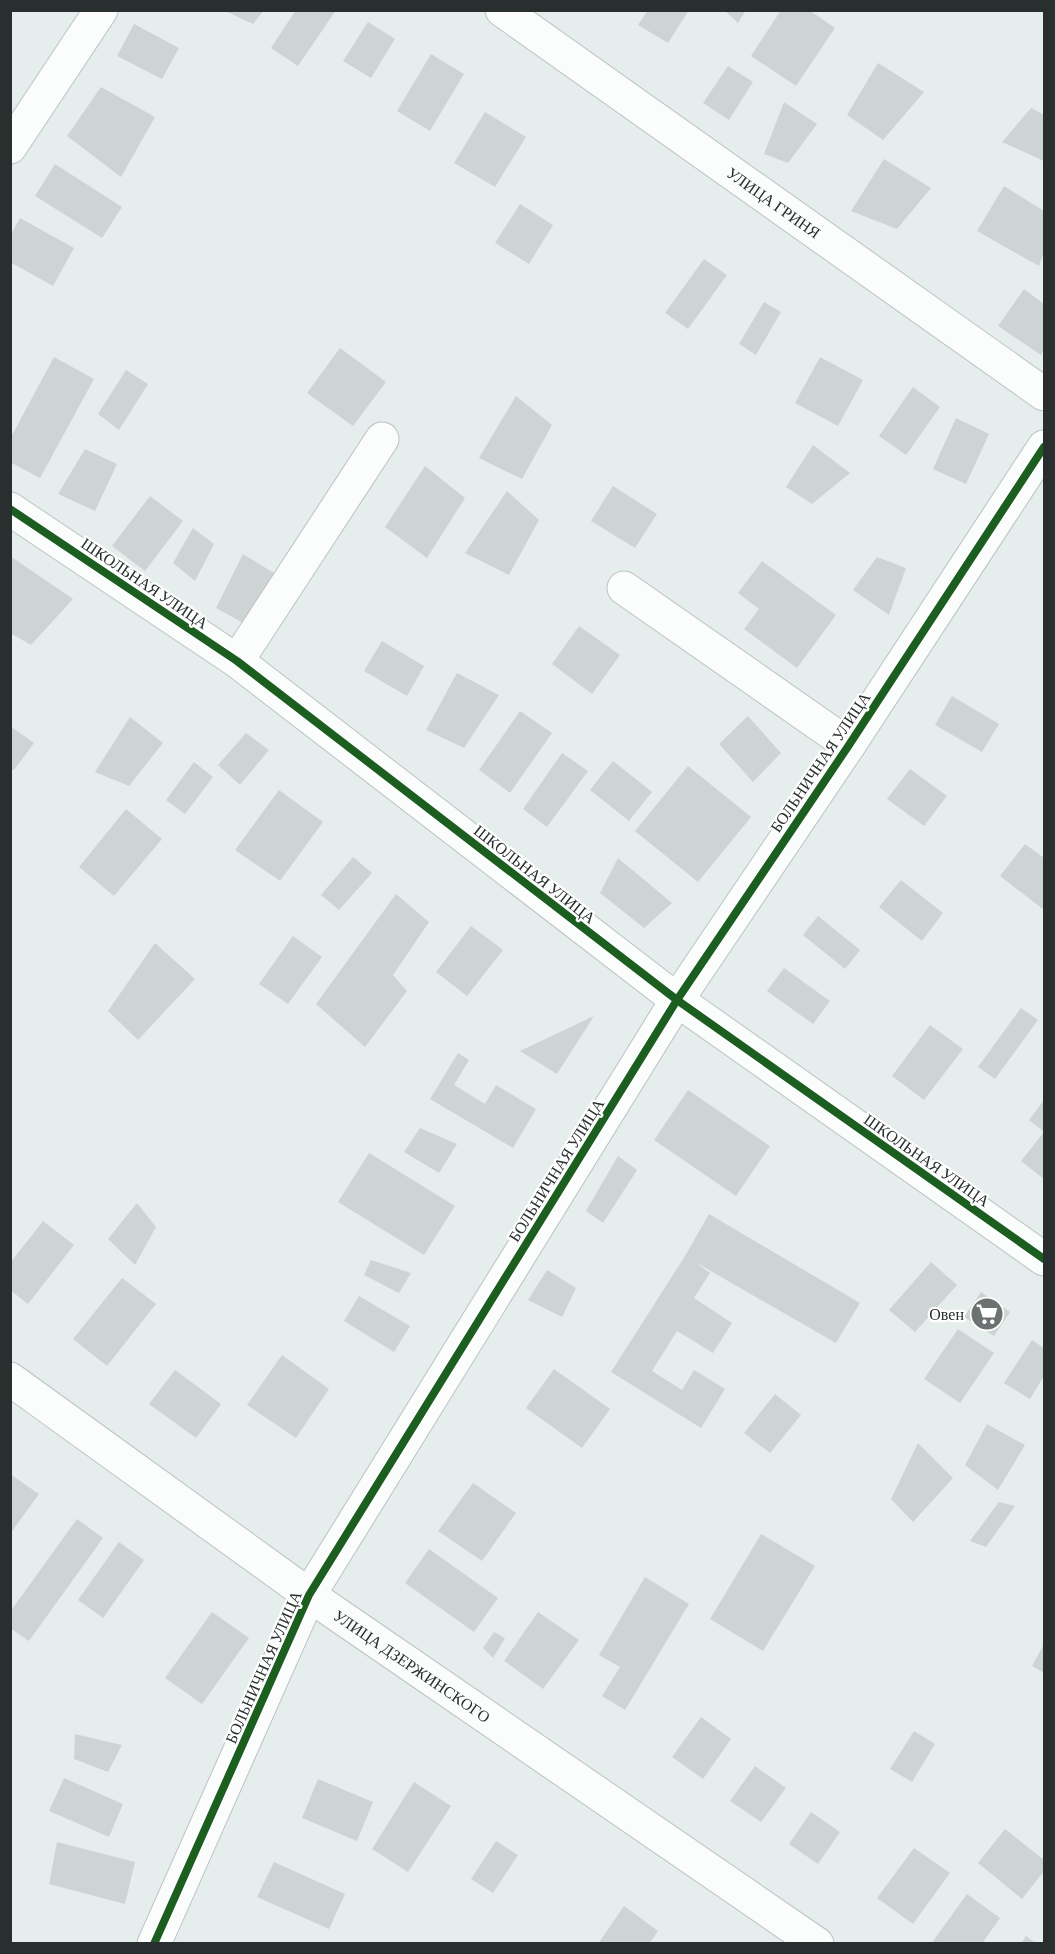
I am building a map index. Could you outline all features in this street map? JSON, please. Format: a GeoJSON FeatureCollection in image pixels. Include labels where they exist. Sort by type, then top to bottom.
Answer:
{"type":"FeatureCollection","features":[{"type":"Feature","properties":{"kind":"street"},"geometry":{"type":"LineString","coordinates":[[10,147],[101,10]]}},
{"type":"Feature","properties":{"kind":"street","name":"УЛИЦА ГРИНЯ"},"geometry":{"type":"LineString","coordinates":[[502,10],[1044,394]]}},
{"type":"Feature","properties":{"kind":"street"},"geometry":{"type":"LineString","coordinates":[[237,661],[382,439]]}},
{"type":"Feature","properties":{"kind":"street","name":"БОЛЬНИЧНАЯ УЛИЦА"},"geometry":{"type":"LineString","coordinates":[[154,1944],[309,1595],[677,1000],[849,745],[1044,447]]}},
{"type":"Feature","properties":{"kind":"street","name":"ШКОЛЬНАЯ УЛИЦА"},"geometry":{"type":"LineString","coordinates":[[10,508],[237,661],[677,1000],[1044,1259]]}},
{"type":"Feature","properties":{"kind":"street"},"geometry":{"type":"LineString","coordinates":[[624,588],[849,745]]}},
{"type":"Feature","properties":{"kind":"street","name":"УЛИЦА ДЗЕРЖИНСКОГО"},"geometry":{"type":"LineString","coordinates":[[10,1379],[309,1595],[817,1944]]}},
{"type":"Feature","properties":{"kind":"building"},"geometry":{"type":"Polygon","coordinates":[[[223,10],[264,10],[253,24],[223,10]]]}},
{"type":"Feature","properties":{"kind":"building"},"geometry":{"type":"Polygon","coordinates":[[[296,10],[336,10],[298,66],[271,48],[296,10]]]}},
{"type":"Feature","properties":{"kind":"building"},"geometry":{"type":"Polygon","coordinates":[[[648,10],[689,10],[668,43],[638,25],[648,10]]]}},
{"type":"Feature","properties":{"kind":"building"},"geometry":{"type":"Polygon","coordinates":[[[724,10],[746,10],[738,23],[724,10]]]}},
{"type":"Feature","properties":{"kind":"building"},"geometry":{"type":"Polygon","coordinates":[[[781,10],[809,10],[835,28],[796,86],[751,56],[781,10]]]}},
{"type":"Feature","properties":{"kind":"building"},"geometry":{"type":"Polygon","coordinates":[[[368,22],[395,39],[371,78],[343,61],[368,22]]]}},
{"type":"Feature","properties":{"kind":"building"},"geometry":{"type":"Polygon","coordinates":[[[134,24],[179,48],[162,79],[117,56],[134,24]]]}},
{"type":"Feature","properties":{"kind":"building"},"geometry":{"type":"Polygon","coordinates":[[[431,54],[464,74],[430,131],[397,111],[431,54]]]}},
{"type":"Feature","properties":{"kind":"building"},"geometry":{"type":"Polygon","coordinates":[[[878,63],[924,92],[883,140],[847,115],[878,63]]]}},
{"type":"Feature","properties":{"kind":"building"},"geometry":{"type":"Polygon","coordinates":[[[728,66],[753,82],[729,120],[703,103],[728,66]]]}},
{"type":"Feature","properties":{"kind":"building"},"geometry":{"type":"Polygon","coordinates":[[[101,87],[155,117],[121,177],[67,136],[101,87]]]}},
{"type":"Feature","properties":{"kind":"building"},"geometry":{"type":"Polygon","coordinates":[[[784,102],[817,124],[788,163],[764,154],[784,102]]]}},
{"type":"Feature","properties":{"kind":"building"},"geometry":{"type":"Polygon","coordinates":[[[1031,108],[1044,115],[1044,161],[1002,142],[1031,108]]]}},
{"type":"Feature","properties":{"kind":"building"},"geometry":{"type":"Polygon","coordinates":[[[485,112],[526,137],[495,187],[454,163],[485,112]]]}},
{"type":"Feature","properties":{"kind":"building"},"geometry":{"type":"Polygon","coordinates":[[[884,159],[931,188],[897,229],[851,211],[884,159]]]}},
{"type":"Feature","properties":{"kind":"building"},"geometry":{"type":"Polygon","coordinates":[[[55,164],[122,207],[102,238],[35,196],[55,164]]]}},
{"type":"Feature","properties":{"kind":"building"},"geometry":{"type":"Polygon","coordinates":[[[1004,186],[1044,211],[1044,252],[1039,266],[977,231],[1004,186]]]}},
{"type":"Feature","properties":{"kind":"building"},"geometry":{"type":"Polygon","coordinates":[[[520,204],[553,225],[529,264],[495,243],[520,204]]]}},
{"type":"Feature","properties":{"kind":"building"},"geometry":{"type":"Polygon","coordinates":[[[20,218],[74,248],[53,286],[10,262],[10,236],[20,218]]]}},
{"type":"Feature","properties":{"kind":"building"},"geometry":{"type":"Polygon","coordinates":[[[704,259],[727,275],[688,329],[665,313],[704,259]]]}},
{"type":"Feature","properties":{"kind":"building"},"geometry":{"type":"Polygon","coordinates":[[[1024,289],[1044,304],[1044,349],[1041,355],[998,326],[1024,289]]]}},
{"type":"Feature","properties":{"kind":"building"},"geometry":{"type":"Polygon","coordinates":[[[764,302],[781,312],[756,355],[739,344],[764,302]]]}},
{"type":"Feature","properties":{"kind":"building"},"geometry":{"type":"Polygon","coordinates":[[[340,348],[386,382],[353,426],[307,393],[340,348]]]}},
{"type":"Feature","properties":{"kind":"building"},"geometry":{"type":"Polygon","coordinates":[[[54,357],[94,379],[40,478],[10,462],[10,439],[54,357]]]}},
{"type":"Feature","properties":{"kind":"building"},"geometry":{"type":"Polygon","coordinates":[[[820,357],[863,380],[838,426],[795,403],[820,357]]]}},
{"type":"Feature","properties":{"kind":"building"},"geometry":{"type":"Polygon","coordinates":[[[126,370],[148,384],[119,430],[98,414],[126,370]]]}},
{"type":"Feature","properties":{"kind":"building"},"geometry":{"type":"Polygon","coordinates":[[[913,387],[940,407],[906,455],[879,436],[913,387]]]}},
{"type":"Feature","properties":{"kind":"building"},"geometry":{"type":"Polygon","coordinates":[[[516,396],[552,425],[522,479],[479,458],[516,396]]]}},
{"type":"Feature","properties":{"kind":"building"},"geometry":{"type":"Polygon","coordinates":[[[956,418],[989,434],[966,484],[933,469],[956,418]]]}},
{"type":"Feature","properties":{"kind":"building"},"geometry":{"type":"Polygon","coordinates":[[[813,445],[850,473],[812,504],[786,487],[813,445]]]}},
{"type":"Feature","properties":{"kind":"building"},"geometry":{"type":"Polygon","coordinates":[[[85,449],[117,464],[95,511],[58,494],[85,449]]]}},
{"type":"Feature","properties":{"kind":"building"},"geometry":{"type":"Polygon","coordinates":[[[425,466],[465,498],[427,558],[385,527],[425,466]]]}},
{"type":"Feature","properties":{"kind":"building"},"geometry":{"type":"Polygon","coordinates":[[[613,486],[657,514],[635,548],[591,521],[613,486]]]}},
{"type":"Feature","properties":{"kind":"building"},"geometry":{"type":"Polygon","coordinates":[[[507,491],[539,520],[509,575],[465,553],[507,491]]]}},
{"type":"Feature","properties":{"kind":"building"},"geometry":{"type":"Polygon","coordinates":[[[150,496],[183,521],[145,571],[112,546],[150,496]]]}},
{"type":"Feature","properties":{"kind":"building"},"geometry":{"type":"Polygon","coordinates":[[[193,528],[214,544],[195,581],[173,563],[193,528]]]}},
{"type":"Feature","properties":{"kind":"building"},"geometry":{"type":"Polygon","coordinates":[[[243,554],[274,573],[243,623],[216,608],[243,554]]]}},
{"type":"Feature","properties":{"kind":"building"},"geometry":{"type":"Polygon","coordinates":[[[877,557],[906,568],[889,615],[853,590],[877,557]]]}},
{"type":"Feature","properties":{"kind":"building"},"geometry":{"type":"Polygon","coordinates":[[[13,558],[73,599],[31,645],[10,633],[10,562],[13,558]]]}},
{"type":"Feature","properties":{"kind":"building"},"geometry":{"type":"Polygon","coordinates":[[[762,561],[836,615],[797,668],[744,629],[759,609],[738,593],[762,561]]]}},
{"type":"Feature","properties":{"kind":"building"},"geometry":{"type":"Polygon","coordinates":[[[579,626],[620,655],[592,694],[552,664],[579,626]]]}},
{"type":"Feature","properties":{"kind":"building"},"geometry":{"type":"Polygon","coordinates":[[[382,641],[424,666],[407,696],[364,671],[382,641]]]}},
{"type":"Feature","properties":{"kind":"building"},"geometry":{"type":"Polygon","coordinates":[[[457,673],[499,695],[464,748],[426,730],[457,673]]]}},
{"type":"Feature","properties":{"kind":"building"},"geometry":{"type":"Polygon","coordinates":[[[952,696],[999,724],[982,752],[935,725],[952,696]]]}},
{"type":"Feature","properties":{"kind":"building"},"geometry":{"type":"Polygon","coordinates":[[[520,711],[552,733],[510,793],[479,770],[520,711]]]}},
{"type":"Feature","properties":{"kind":"building"},"geometry":{"type":"Polygon","coordinates":[[[748,716],[781,753],[753,782],[719,744],[748,716]]]}},
{"type":"Feature","properties":{"kind":"building"},"geometry":{"type":"Polygon","coordinates":[[[130,717],[163,743],[129,786],[95,772],[130,717]]]}},
{"type":"Feature","properties":{"kind":"building"},"geometry":{"type":"Polygon","coordinates":[[[10,726],[34,743],[14,770],[10,769],[10,726]]]}},
{"type":"Feature","properties":{"kind":"building"},"geometry":{"type":"Polygon","coordinates":[[[246,733],[269,750],[240,785],[218,765],[246,733]]]}},
{"type":"Feature","properties":{"kind":"building"},"geometry":{"type":"Polygon","coordinates":[[[562,753],[588,771],[547,827],[523,809],[562,753]]]}},
{"type":"Feature","properties":{"kind":"building"},"geometry":{"type":"Polygon","coordinates":[[[613,761],[652,792],[629,821],[590,790],[613,761]]]}},
{"type":"Feature","properties":{"kind":"building"},"geometry":{"type":"Polygon","coordinates":[[[194,762],[213,777],[185,814],[166,800],[194,762]]]}},
{"type":"Feature","properties":{"kind":"building"},"geometry":{"type":"Polygon","coordinates":[[[688,766],[751,817],[698,882],[635,831],[688,766]]]}},
{"type":"Feature","properties":{"kind":"building"},"geometry":{"type":"Polygon","coordinates":[[[910,769],[947,796],[924,826],[887,799],[910,769]]]}},
{"type":"Feature","properties":{"kind":"building"},"geometry":{"type":"Polygon","coordinates":[[[279,790],[323,822],[280,881],[235,850],[279,790]]]}},
{"type":"Feature","properties":{"kind":"building"},"geometry":{"type":"Polygon","coordinates":[[[126,809],[162,839],[114,896],[79,867],[126,809]]]}},
{"type":"Feature","properties":{"kind":"building"},"geometry":{"type":"Polygon","coordinates":[[[1025,844],[1044,858],[1044,910],[1000,876],[1025,844]]]}},
{"type":"Feature","properties":{"kind":"building"},"geometry":{"type":"Polygon","coordinates":[[[353,857],[372,873],[339,910],[321,895],[353,857]]]}},
{"type":"Feature","properties":{"kind":"building"},"geometry":{"type":"Polygon","coordinates":[[[618,858],[672,903],[644,928],[600,893],[618,858]]]}},
{"type":"Feature","properties":{"kind":"building"},"geometry":{"type":"Polygon","coordinates":[[[901,880],[943,913],[922,941],[879,907],[901,880]]]}},
{"type":"Feature","properties":{"kind":"building"},"geometry":{"type":"Polygon","coordinates":[[[396,894],[429,922],[393,975],[407,991],[365,1047],[316,1004],[396,894]]]}},
{"type":"Feature","properties":{"kind":"building"},"geometry":{"type":"Polygon","coordinates":[[[818,916],[860,950],[845,969],[803,935],[818,916]]]}},
{"type":"Feature","properties":{"kind":"building"},"geometry":{"type":"Polygon","coordinates":[[[471,926],[503,950],[467,996],[436,972],[471,926]]]}},
{"type":"Feature","properties":{"kind":"building"},"geometry":{"type":"Polygon","coordinates":[[[293,936],[322,957],[288,1004],[259,984],[293,936]]]}},
{"type":"Feature","properties":{"kind":"building"},"geometry":{"type":"Polygon","coordinates":[[[155,943],[195,979],[138,1040],[108,1011],[155,943]]]}},
{"type":"Feature","properties":{"kind":"building"},"geometry":{"type":"Polygon","coordinates":[[[784,968],[830,1001],[813,1024],[767,991],[784,968]]]}},
{"type":"Feature","properties":{"kind":"building"},"geometry":{"type":"Polygon","coordinates":[[[1021,1008],[1038,1020],[995,1079],[978,1067],[1021,1008]]]}},
{"type":"Feature","properties":{"kind":"building"},"geometry":{"type":"Polygon","coordinates":[[[594,1016],[557,1074],[520,1051],[594,1016]]]}},
{"type":"Feature","properties":{"kind":"building"},"geometry":{"type":"Polygon","coordinates":[[[930,1025],[963,1049],[924,1100],[892,1076],[930,1025]]]}},
{"type":"Feature","properties":{"kind":"building"},"geometry":{"type":"Polygon","coordinates":[[[458,1053],[469,1060],[454,1085],[485,1104],[496,1085],[536,1109],[513,1148],[430,1099],[458,1053]]]}},
{"type":"Feature","properties":{"kind":"building"},"geometry":{"type":"Polygon","coordinates":[[[688,1090],[770,1146],[736,1196],[654,1140],[688,1090]]]}},
{"type":"Feature","properties":{"kind":"building"},"geometry":{"type":"Polygon","coordinates":[[[1044,1100],[1044,1132],[1029,1120],[1044,1100]]]}},
{"type":"Feature","properties":{"kind":"building"},"geometry":{"type":"Polygon","coordinates":[[[420,1128],[457,1144],[439,1173],[404,1152],[420,1128]]]}},
{"type":"Feature","properties":{"kind":"building"},"geometry":{"type":"Polygon","coordinates":[[[1044,1132],[1044,1179],[1021,1161],[1044,1132]]]}},
{"type":"Feature","properties":{"kind":"building"},"geometry":{"type":"Polygon","coordinates":[[[369,1153],[455,1206],[424,1255],[338,1202],[369,1153]]]}},
{"type":"Feature","properties":{"kind":"building"},"geometry":{"type":"Polygon","coordinates":[[[618,1156],[637,1170],[603,1223],[586,1211],[618,1156]]]}},
{"type":"Feature","properties":{"kind":"building"},"geometry":{"type":"Polygon","coordinates":[[[137,1203],[156,1227],[135,1265],[108,1239],[137,1203]]]}},
{"type":"Feature","properties":{"kind":"building"},"geometry":{"type":"Polygon","coordinates":[[[709,1214],[860,1303],[836,1343],[695,1262],[710,1273],[694,1298],[732,1323],[713,1353],[677,1331],[652,1371],[682,1390],[694,1370],[725,1389],[701,1428],[611,1372],[709,1214]]]}},
{"type":"Feature","properties":{"kind":"building"},"geometry":{"type":"Polygon","coordinates":[[[43,1221],[74,1245],[28,1304],[10,1290],[10,1263],[43,1221]]]}},
{"type":"Feature","properties":{"kind":"building"},"geometry":{"type":"Polygon","coordinates":[[[371,1260],[411,1273],[399,1293],[364,1275],[371,1260]]]}},
{"type":"Feature","properties":{"kind":"building"},"geometry":{"type":"Polygon","coordinates":[[[931,1262],[957,1285],[915,1332],[889,1310],[931,1262]]]}},
{"type":"Feature","properties":{"kind":"building"},"geometry":{"type":"Polygon","coordinates":[[[547,1270],[576,1288],[562,1317],[528,1300],[547,1270]]]}},
{"type":"Feature","properties":{"kind":"building"},"geometry":{"type":"Polygon","coordinates":[[[122,1278],[156,1304],[107,1366],[73,1339],[122,1278]]]}},
{"type":"Feature","properties":{"kind":"building","name":"Овен"},"geometry":{"type":"Polygon","coordinates":[[[981,1292],[1010,1312],[994,1336],[964,1317],[981,1292]]]}},
{"type":"Feature","properties":{"kind":"building"},"geometry":{"type":"Polygon","coordinates":[[[359,1296],[410,1326],[394,1352],[344,1321],[359,1296]]]}},
{"type":"Feature","properties":{"kind":"building"},"geometry":{"type":"Polygon","coordinates":[[[958,1329],[994,1353],[960,1403],[924,1379],[958,1329]]]}},
{"type":"Feature","properties":{"kind":"building"},"geometry":{"type":"Polygon","coordinates":[[[1032,1340],[1044,1348],[1044,1376],[1030,1399],[1004,1383],[1032,1340]]]}},
{"type":"Feature","properties":{"kind":"building"},"geometry":{"type":"Polygon","coordinates":[[[282,1355],[329,1389],[296,1438],[247,1405],[282,1355]]]}},
{"type":"Feature","properties":{"kind":"building"},"geometry":{"type":"Polygon","coordinates":[[[554,1369],[610,1409],[582,1448],[526,1408],[554,1369]]]}},
{"type":"Feature","properties":{"kind":"building"},"geometry":{"type":"Polygon","coordinates":[[[175,1370],[221,1404],[196,1438],[149,1404],[175,1370]]]}},
{"type":"Feature","properties":{"kind":"building"},"geometry":{"type":"Polygon","coordinates":[[[775,1394],[801,1415],[770,1453],[744,1433],[775,1394]]]}},
{"type":"Feature","properties":{"kind":"building"},"geometry":{"type":"Polygon","coordinates":[[[987,1424],[1025,1445],[998,1490],[965,1465],[987,1424]]]}},
{"type":"Feature","properties":{"kind":"building"},"geometry":{"type":"Polygon","coordinates":[[[918,1443],[953,1478],[913,1522],[891,1499],[918,1443]]]}},
{"type":"Feature","properties":{"kind":"building"},"geometry":{"type":"Polygon","coordinates":[[[10,1474],[39,1494],[10,1534],[10,1474]]]}},
{"type":"Feature","properties":{"kind":"building"},"geometry":{"type":"Polygon","coordinates":[[[473,1483],[516,1513],[482,1561],[438,1531],[473,1483]]]}},
{"type":"Feature","properties":{"kind":"building"},"geometry":{"type":"Polygon","coordinates":[[[999,1502],[1015,1506],[986,1547],[970,1541],[999,1502]]]}},
{"type":"Feature","properties":{"kind":"building"},"geometry":{"type":"Polygon","coordinates":[[[77,1519],[103,1538],[29,1641],[10,1628],[10,1612],[77,1519]]]}},
{"type":"Feature","properties":{"kind":"building"},"geometry":{"type":"Polygon","coordinates":[[[761,1534],[815,1566],[763,1651],[710,1619],[761,1534]]]}},
{"type":"Feature","properties":{"kind":"building"},"geometry":{"type":"Polygon","coordinates":[[[119,1542],[144,1560],[103,1618],[78,1600],[119,1542]]]}},
{"type":"Feature","properties":{"kind":"building"},"geometry":{"type":"Polygon","coordinates":[[[429,1549],[498,1598],[474,1632],[405,1583],[429,1549]]]}},
{"type":"Feature","properties":{"kind":"building"},"geometry":{"type":"Polygon","coordinates":[[[645,1577],[689,1604],[625,1710],[602,1696],[620,1667],[599,1655],[645,1577]]]}},
{"type":"Feature","properties":{"kind":"building"},"geometry":{"type":"Polygon","coordinates":[[[212,1612],[249,1638],[202,1704],[165,1678],[212,1612]]]}},
{"type":"Feature","properties":{"kind":"building"},"geometry":{"type":"Polygon","coordinates":[[[538,1612],[579,1640],[543,1689],[504,1661],[538,1612]]]}},
{"type":"Feature","properties":{"kind":"building"},"geometry":{"type":"Polygon","coordinates":[[[494,1632],[505,1638],[493,1658],[483,1648],[494,1632]]]}},
{"type":"Feature","properties":{"kind":"building"},"geometry":{"type":"Polygon","coordinates":[[[1044,1644],[1044,1673],[1032,1666],[1044,1644]]]}},
{"type":"Feature","properties":{"kind":"building"},"geometry":{"type":"Polygon","coordinates":[[[701,1717],[731,1739],[703,1779],[672,1757],[701,1717]]]}},
{"type":"Feature","properties":{"kind":"building"},"geometry":{"type":"Polygon","coordinates":[[[914,1731],[935,1744],[912,1782],[890,1769],[914,1731]]]}},
{"type":"Feature","properties":{"kind":"building"},"geometry":{"type":"Polygon","coordinates":[[[75,1734],[122,1745],[108,1772],[74,1759],[75,1734]]]}},
{"type":"Feature","properties":{"kind":"building"},"geometry":{"type":"Polygon","coordinates":[[[755,1766],[786,1788],[761,1822],[730,1801],[755,1766]]]}},
{"type":"Feature","properties":{"kind":"building"},"geometry":{"type":"Polygon","coordinates":[[[64,1778],[123,1804],[109,1837],[49,1811],[64,1778]]]}},
{"type":"Feature","properties":{"kind":"building"},"geometry":{"type":"Polygon","coordinates":[[[318,1779],[373,1802],[357,1841],[302,1818],[318,1779]]]}},
{"type":"Feature","properties":{"kind":"building"},"geometry":{"type":"Polygon","coordinates":[[[414,1782],[451,1806],[408,1872],[372,1849],[414,1782]]]}},
{"type":"Feature","properties":{"kind":"building"},"geometry":{"type":"Polygon","coordinates":[[[811,1812],[840,1832],[818,1864],[789,1844],[811,1812]]]}},
{"type":"Feature","properties":{"kind":"building"},"geometry":{"type":"Polygon","coordinates":[[[1005,1829],[1044,1860],[1044,1871],[1022,1899],[978,1863],[1005,1829]]]}},
{"type":"Feature","properties":{"kind":"building"},"geometry":{"type":"Polygon","coordinates":[[[496,1841],[518,1855],[493,1893],[471,1879],[496,1841]]]}},
{"type":"Feature","properties":{"kind":"building"},"geometry":{"type":"Polygon","coordinates":[[[57,1842],[135,1862],[125,1904],[49,1884],[57,1842]]]}},
{"type":"Feature","properties":{"kind":"building"},"geometry":{"type":"Polygon","coordinates":[[[914,1848],[950,1873],[913,1924],[877,1898],[914,1848]]]}},
{"type":"Feature","properties":{"kind":"building"},"geometry":{"type":"Polygon","coordinates":[[[274,1862],[345,1894],[329,1929],[257,1897],[274,1862]]]}},
{"type":"Feature","properties":{"kind":"building"},"geometry":{"type":"Polygon","coordinates":[[[967,1894],[1000,1918],[983,1942],[985,1944],[931,1944],[967,1894]]]}},
{"type":"Feature","properties":{"kind":"building"},"geometry":{"type":"Polygon","coordinates":[[[624,1906],[658,1931],[649,1944],[598,1944],[624,1906]]]}},
{"type":"Feature","properties":{"kind":"building"},"geometry":{"type":"Polygon","coordinates":[[[1026,1936],[1037,1944],[1021,1944],[1026,1936]]]}},
{"type":"Feature","properties":{"kind":"cycle path"},"geometry":{"type":"LineString","coordinates":[[154,1944],[309,1595],[677,1000],[849,745],[1044,447]]}},
{"type":"Feature","properties":{"kind":"cycle path"},"geometry":{"type":"LineString","coordinates":[[10,509],[237,661],[677,1000],[1044,1259]]}},
{"type":"Feature","properties":{"kind":"place","name":"Овен"},"geometry":{"type":"Point","coordinates":[987,1314]}}]}
